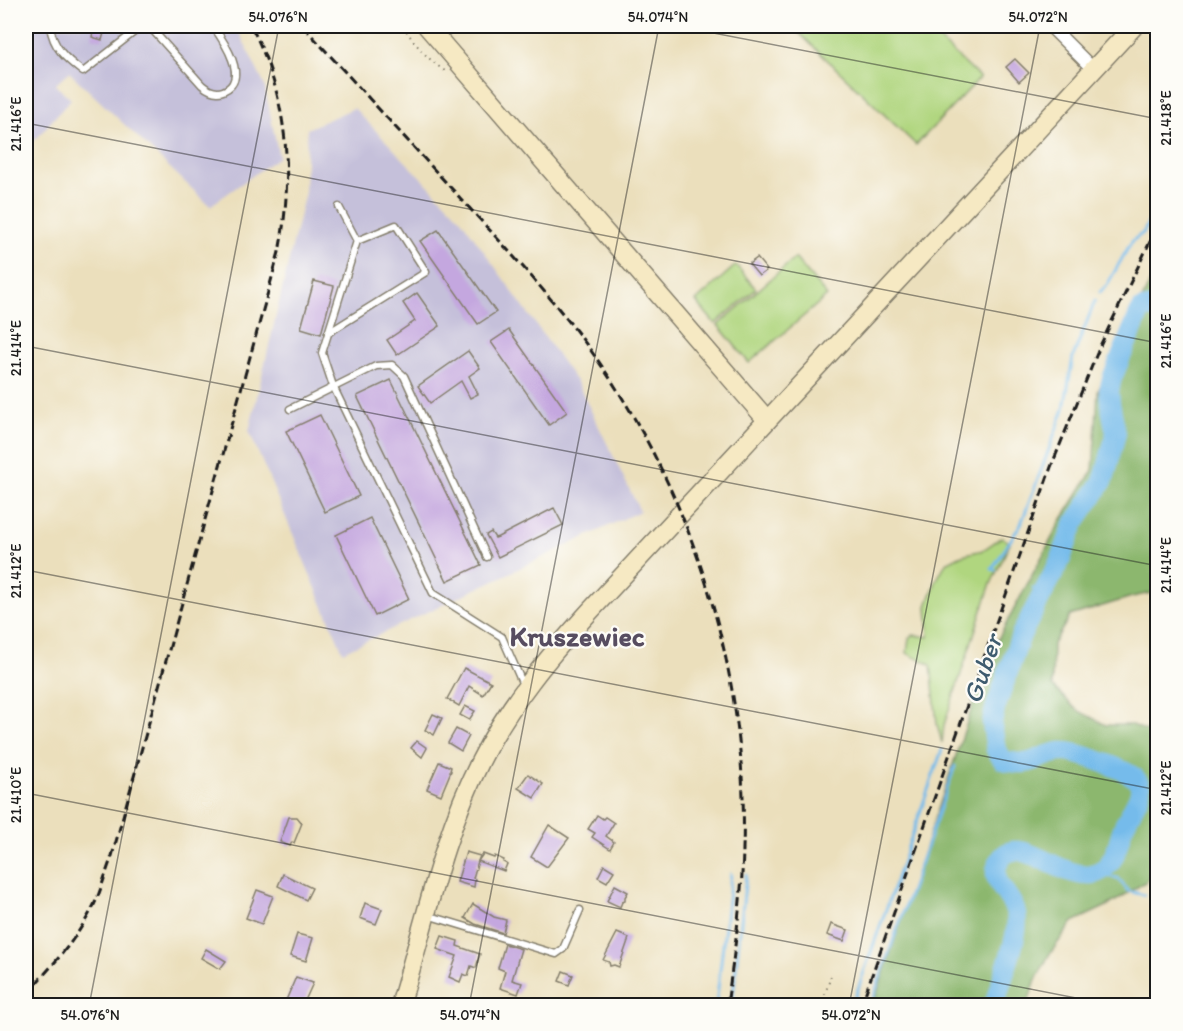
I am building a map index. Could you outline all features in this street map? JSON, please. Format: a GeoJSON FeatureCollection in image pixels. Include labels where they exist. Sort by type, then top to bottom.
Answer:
{"type":"FeatureCollection","features":[{"type":"Feature","properties":{"kind":"main road"},"geometry":{"type":"LineString","coordinates":[[400,1005],[451,830],[470,782],[487,748],[524,689],[575,628],[766,420],[1134,26]]}},
{"type":"Feature","properties":{"kind":"main road"},"geometry":{"type":"LineString","coordinates":[[434,28],[766,420]]}},
{"type":"Feature","properties":{"kind":"street"},"geometry":{"type":"LineString","coordinates":[[1050,26],[1093,69]]}},
{"type":"Feature","properties":{"kind":"lane"},"geometry":{"type":"LineString","coordinates":[[50,26],[62,56],[83,72],[142,26]]}},
{"type":"Feature","properties":{"kind":"lane"},"geometry":{"type":"LineString","coordinates":[[149,26],[202,85],[212,92],[219,92],[234,82],[236,69],[224,42],[213,26]]}},
{"type":"Feature","properties":{"kind":"lane"},"geometry":{"type":"LineString","coordinates":[[339,207],[357,241],[322,353],[333,386],[434,593],[502,637],[524,689]]}},
{"type":"Feature","properties":{"kind":"lane"},"geometry":{"type":"LineString","coordinates":[[328,333],[426,272],[396,225],[357,241]]}},
{"type":"Feature","properties":{"kind":"lane"},"geometry":{"type":"LineString","coordinates":[[290,409],[376,366],[392,365],[404,376],[487,557]]}},
{"type":"Feature","properties":{"kind":"lane"},"geometry":{"type":"LineString","coordinates":[[426,914],[556,954],[563,949],[580,910]]}},
{"type":"Feature","properties":{"kind":"path"},"geometry":{"type":"LineString","coordinates":[[403,26],[419,49],[434,64],[451,74]]}},
{"type":"Feature","properties":{"kind":"path"},"geometry":{"type":"LineString","coordinates":[[821,1005],[831,976]]}},
{"type":"Feature","properties":{"kind":"shaded area"},"geometry":{"type":"Polygon","coordinates":[[[26,26],[236,26],[264,84],[279,157],[210,206],[69,72],[55,85],[71,99],[26,150],[26,26]]]}},
{"type":"Feature","properties":{"kind":"shaded area"},"geometry":{"type":"Polygon","coordinates":[[[354,108],[461,219],[578,384],[640,511],[343,652],[249,431],[305,192],[307,129],[354,108]]]}},
{"type":"Feature","properties":{"kind":"green space"},"geometry":{"type":"Polygon","coordinates":[[[799,26],[925,26],[980,78],[916,145],[795,29],[799,26]]]}},
{"type":"Feature","properties":{"kind":"green space"},"geometry":{"type":"Polygon","coordinates":[[[795,258],[827,296],[749,363],[718,325],[795,258]]]}},
{"type":"Feature","properties":{"kind":"green space"},"geometry":{"type":"Polygon","coordinates":[[[736,265],[756,289],[715,324],[696,301],[736,265]]]}},
{"type":"Feature","properties":{"kind":"green space"},"geometry":{"type":"Polygon","coordinates":[[[1157,268],[1157,592],[1132,597],[1070,616],[1053,644],[1052,686],[1077,710],[1106,725],[1133,725],[1153,734],[1158,747],[1157,852],[1147,881],[1109,905],[1073,922],[1049,955],[1035,982],[1027,1005],[873,1005],[989,656],[1062,519],[1093,470],[1098,391],[1157,268]]]}},
{"type":"Feature","properties":{"kind":"green space"},"geometry":{"type":"Polygon","coordinates":[[[1002,537],[1010,543],[990,586],[944,725],[942,743],[937,724],[931,665],[907,653],[909,638],[913,635],[929,637],[927,606],[936,581],[946,563],[962,555],[983,550],[1002,537]]]}},
{"type":"Feature","properties":{"kind":"building"},"geometry":{"type":"Polygon","coordinates":[[[94,26],[106,26],[102,40],[92,37],[94,26]]]}},
{"type":"Feature","properties":{"kind":"building"},"geometry":{"type":"Polygon","coordinates":[[[1015,59],[1029,73],[1019,82],[1006,67],[1015,59]]]}},
{"type":"Feature","properties":{"kind":"building"},"geometry":{"type":"Polygon","coordinates":[[[438,230],[496,312],[478,324],[420,241],[438,230]]]}},
{"type":"Feature","properties":{"kind":"building"},"geometry":{"type":"Polygon","coordinates":[[[757,258],[767,270],[759,276],[749,264],[757,258]]]}},
{"type":"Feature","properties":{"kind":"building"},"geometry":{"type":"Polygon","coordinates":[[[314,281],[334,286],[321,334],[301,328],[314,281]]]}},
{"type":"Feature","properties":{"kind":"building"},"geometry":{"type":"Polygon","coordinates":[[[417,293],[440,326],[397,355],[387,340],[415,321],[403,303],[417,293]]]}},
{"type":"Feature","properties":{"kind":"building"},"geometry":{"type":"Polygon","coordinates":[[[509,330],[567,412],[549,425],[491,342],[509,330]]]}},
{"type":"Feature","properties":{"kind":"building"},"geometry":{"type":"Polygon","coordinates":[[[468,351],[480,368],[469,376],[478,394],[470,398],[461,381],[430,403],[418,386],[468,351]]]}},
{"type":"Feature","properties":{"kind":"building"},"geometry":{"type":"Polygon","coordinates":[[[391,380],[481,565],[447,581],[357,396],[391,380]]]}},
{"type":"Feature","properties":{"kind":"building"},"geometry":{"type":"Polygon","coordinates":[[[320,415],[359,496],[325,512],[286,431],[320,415]]]}},
{"type":"Feature","properties":{"kind":"building"},"geometry":{"type":"Polygon","coordinates":[[[554,508],[563,525],[498,557],[486,535],[491,532],[495,538],[498,537],[554,508]]]}},
{"type":"Feature","properties":{"kind":"building"},"geometry":{"type":"Polygon","coordinates":[[[370,518],[409,599],[375,616],[336,535],[370,518]]]}},
{"type":"Feature","properties":{"kind":"building"},"geometry":{"type":"Polygon","coordinates":[[[464,668],[491,682],[483,695],[469,686],[459,706],[447,699],[464,668]]]}},
{"type":"Feature","properties":{"kind":"building"},"geometry":{"type":"Polygon","coordinates":[[[465,706],[475,711],[469,720],[460,715],[465,706]]]}},
{"type":"Feature","properties":{"kind":"building"},"geometry":{"type":"Polygon","coordinates":[[[433,714],[442,718],[434,735],[425,730],[433,714]]]}},
{"type":"Feature","properties":{"kind":"building"},"geometry":{"type":"Polygon","coordinates":[[[456,729],[469,736],[461,751],[448,743],[456,729]]]}},
{"type":"Feature","properties":{"kind":"building"},"geometry":{"type":"Polygon","coordinates":[[[417,741],[427,748],[422,757],[411,748],[417,741]]]}},
{"type":"Feature","properties":{"kind":"building"},"geometry":{"type":"Polygon","coordinates":[[[439,762],[451,767],[441,795],[427,789],[439,762]]]}},
{"type":"Feature","properties":{"kind":"building"},"geometry":{"type":"Polygon","coordinates":[[[528,774],[543,784],[534,798],[518,788],[528,774]]]}},
{"type":"Feature","properties":{"kind":"building"},"geometry":{"type":"Polygon","coordinates":[[[597,815],[614,823],[606,836],[614,842],[610,849],[592,837],[595,833],[588,829],[597,815]]]}},
{"type":"Feature","properties":{"kind":"building"},"geometry":{"type":"Polygon","coordinates":[[[289,817],[297,817],[302,823],[294,843],[292,842],[290,846],[280,842],[289,817]]]}},
{"type":"Feature","properties":{"kind":"building"},"geometry":{"type":"Polygon","coordinates":[[[549,825],[569,838],[547,867],[531,857],[549,825]]]}},
{"type":"Feature","properties":{"kind":"building"},"geometry":{"type":"Polygon","coordinates":[[[466,852],[480,856],[473,878],[475,879],[474,887],[457,882],[466,852]]]}},
{"type":"Feature","properties":{"kind":"building"},"geometry":{"type":"Polygon","coordinates":[[[483,854],[494,858],[495,856],[507,864],[504,871],[478,861],[483,854]]]}},
{"type":"Feature","properties":{"kind":"building"},"geometry":{"type":"Polygon","coordinates":[[[604,865],[614,871],[607,882],[598,877],[604,865]]]}},
{"type":"Feature","properties":{"kind":"building"},"geometry":{"type":"Polygon","coordinates":[[[283,874],[312,888],[306,900],[278,886],[283,874]]]}},
{"type":"Feature","properties":{"kind":"building"},"geometry":{"type":"Polygon","coordinates":[[[615,885],[628,892],[620,907],[607,901],[615,885]]]}},
{"type":"Feature","properties":{"kind":"building"},"geometry":{"type":"Polygon","coordinates":[[[257,890],[273,896],[262,924],[246,918],[257,890]]]}},
{"type":"Feature","properties":{"kind":"building"},"geometry":{"type":"Polygon","coordinates":[[[365,903],[382,909],[376,924],[360,918],[365,903]]]}},
{"type":"Feature","properties":{"kind":"building"},"geometry":{"type":"Polygon","coordinates":[[[473,904],[494,917],[506,920],[503,933],[475,924],[465,918],[473,904]]]}},
{"type":"Feature","properties":{"kind":"building"},"geometry":{"type":"Polygon","coordinates":[[[831,924],[848,930],[844,941],[827,935],[831,924]]]}},
{"type":"Feature","properties":{"kind":"building"},"geometry":{"type":"Polygon","coordinates":[[[617,933],[629,938],[619,967],[610,966],[609,962],[603,960],[617,933]]]}},
{"type":"Feature","properties":{"kind":"building"},"geometry":{"type":"Polygon","coordinates":[[[297,934],[313,938],[306,961],[290,956],[297,934]]]}},
{"type":"Feature","properties":{"kind":"building"},"geometry":{"type":"Polygon","coordinates":[[[442,936],[458,941],[457,946],[480,954],[476,968],[471,966],[468,976],[463,974],[460,982],[449,977],[457,956],[437,949],[442,936]]]}},
{"type":"Feature","properties":{"kind":"building"},"geometry":{"type":"Polygon","coordinates":[[[505,944],[521,949],[512,980],[522,983],[518,994],[500,988],[505,971],[498,968],[505,944]]]}},
{"type":"Feature","properties":{"kind":"building"},"geometry":{"type":"Polygon","coordinates":[[[206,949],[226,961],[220,969],[201,958],[206,949]]]}},
{"type":"Feature","properties":{"kind":"building"},"geometry":{"type":"Polygon","coordinates":[[[563,971],[573,975],[569,985],[559,981],[563,971]]]}},
{"type":"Feature","properties":{"kind":"building"},"geometry":{"type":"Polygon","coordinates":[[[296,977],[313,983],[303,1005],[284,1005],[296,977]]]}},
{"type":"Feature","properties":{"kind":"waterway"},"geometry":{"type":"LineString","coordinates":[[1100,292],[1107,285],[1132,241],[1143,233],[1158,205]]}},
{"type":"Feature","properties":{"kind":"waterway"},"geometry":{"type":"LineString","coordinates":[[996,570],[992,569],[1021,524],[1064,409],[1073,357],[1095,301]]}},
{"type":"Feature","properties":{"kind":"waterway"},"geometry":{"type":"LineString","coordinates":[[1134,306],[1142,309]]}},
{"type":"Feature","properties":{"kind":"waterway","name":"Guber"},"geometry":{"type":"LineString","coordinates":[[994,1006],[1013,946],[1017,922],[1014,906],[1001,887],[996,874],[1000,860],[1009,852],[1021,851],[1065,870],[1080,874],[1094,874],[1107,866],[1113,858],[1123,828],[1140,794],[1139,782],[1130,775],[1076,754],[1060,752],[1022,763],[1003,760],[996,750],[992,723],[1021,635],[1060,561],[1074,524],[1103,481],[1116,433],[1109,390],[1112,378],[1142,309],[1158,306]]}},
{"type":"Feature","properties":{"kind":"waterway"},"geometry":{"type":"LineString","coordinates":[[1033,588],[1045,590]]}},
{"type":"Feature","properties":{"kind":"waterway"},"geometry":{"type":"LineString","coordinates":[[852,1006],[942,750]]}},
{"type":"Feature","properties":{"kind":"waterway"},"geometry":{"type":"LineString","coordinates":[[870,1006],[955,766]]}},
{"type":"Feature","properties":{"kind":"waterway"},"geometry":{"type":"LineString","coordinates":[[716,1006],[731,874]]}},
{"type":"Feature","properties":{"kind":"waterway"},"geometry":{"type":"LineString","coordinates":[[1091,874],[1118,878],[1128,891],[1144,895]]}},
{"type":"Feature","properties":{"kind":"waterway"},"geometry":{"type":"LineString","coordinates":[[732,1006],[746,875]]}},
{"type":"Feature","properties":{"kind":"railway"},"geometry":{"type":"LineString","coordinates":[[26,994],[84,923],[98,896],[112,856],[279,252],[286,194],[284,136],[273,80],[251,26]]}},
{"type":"Feature","properties":{"kind":"railway"},"geometry":{"type":"LineString","coordinates":[[303,26],[514,257],[579,335],[629,410],[660,467],[687,528],[708,590],[725,654],[736,719],[742,784],[741,888],[727,1006]]}},
{"type":"Feature","properties":{"kind":"railway"},"geometry":{"type":"LineString","coordinates":[[861,1006],[1051,467],[1100,346],[1158,225]]}},
{"type":"Feature","properties":{"kind":"district","name":"Kruszewiec"},"geometry":{"type":"Point","coordinates":[577,636]}}]}
